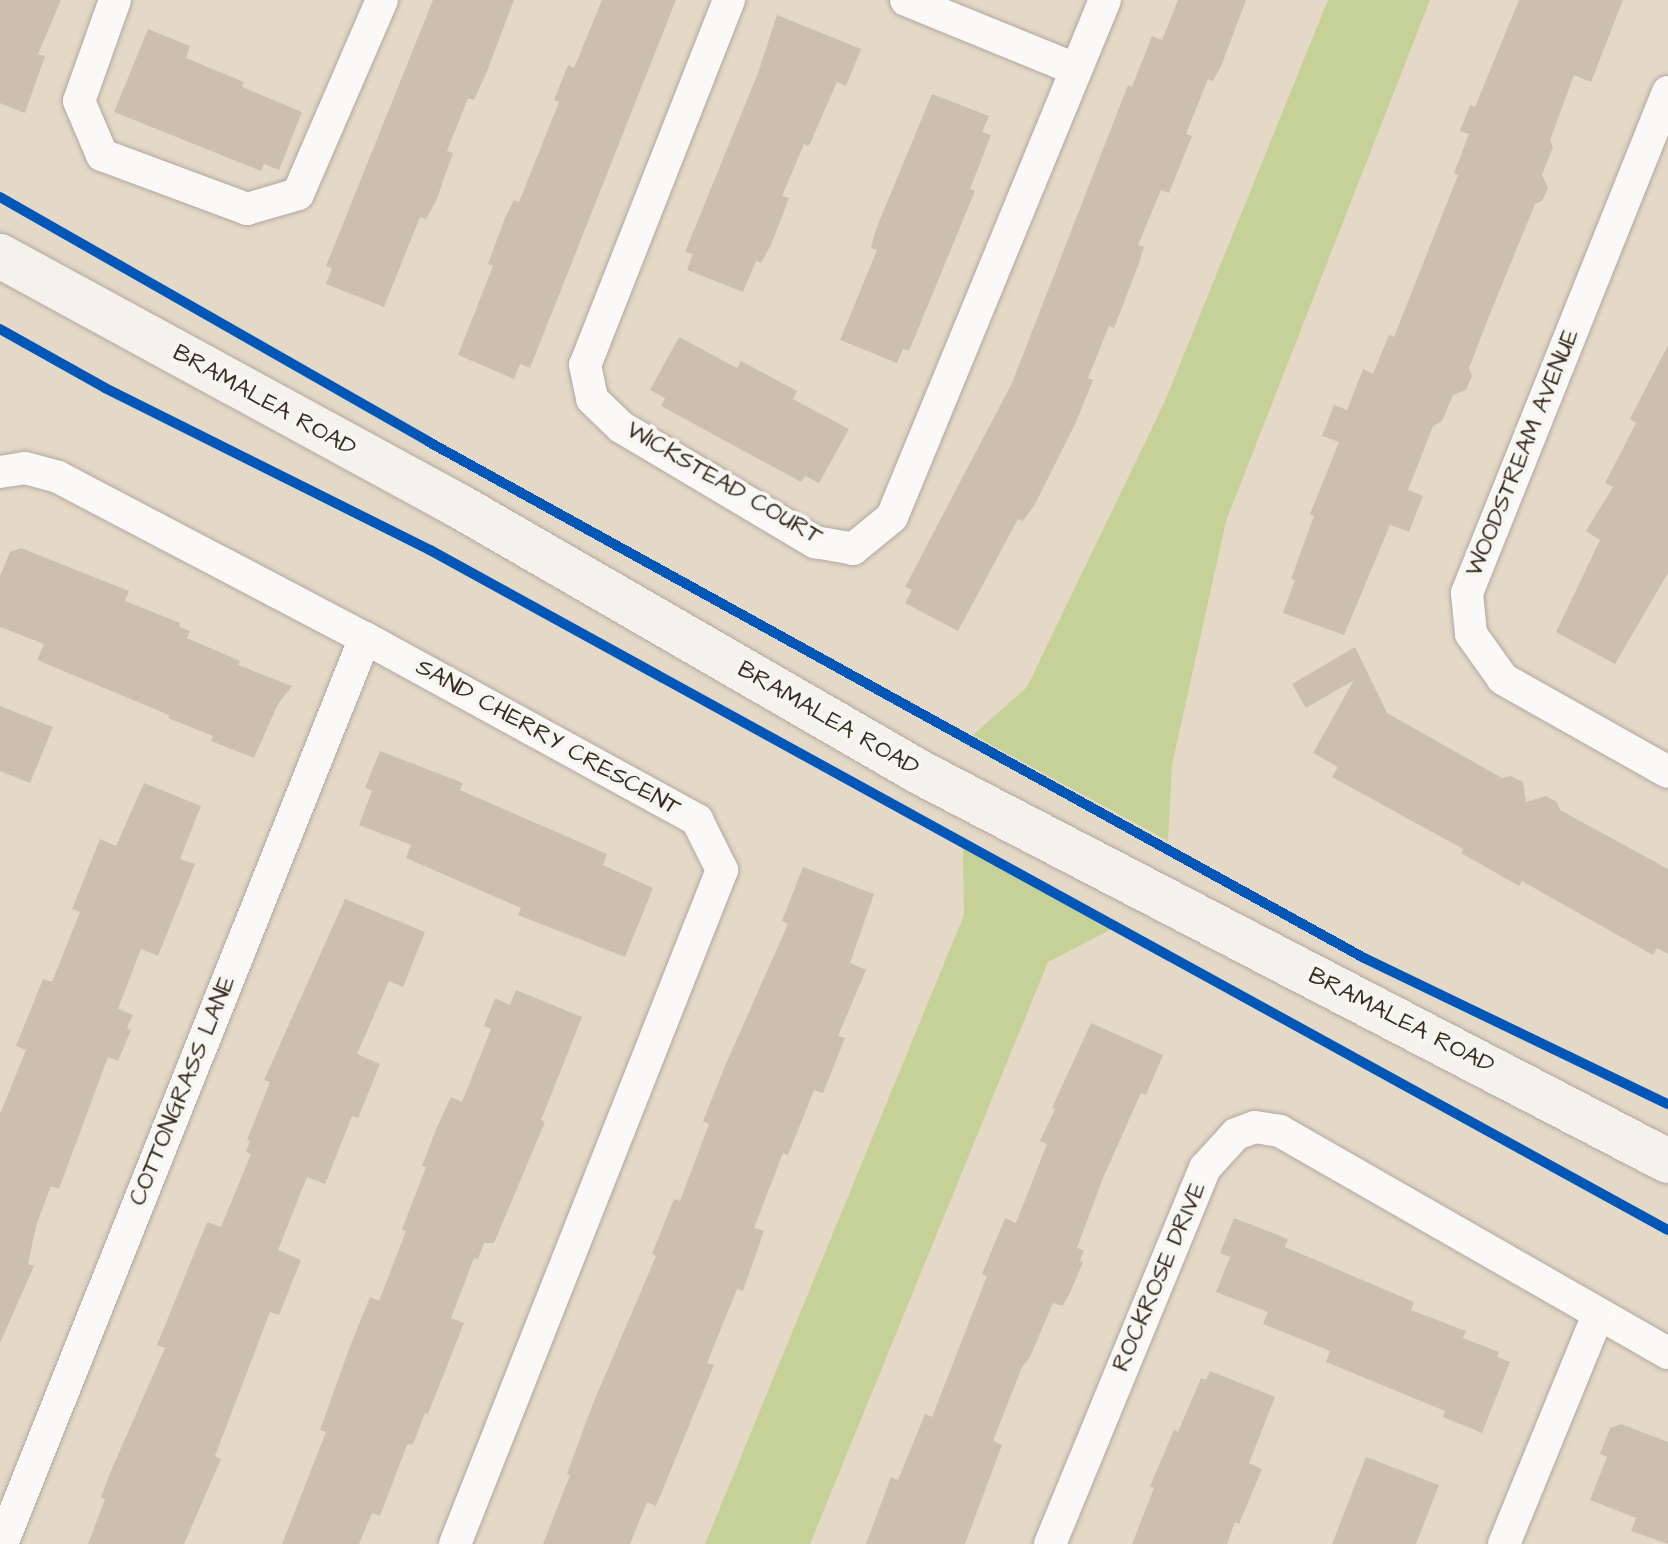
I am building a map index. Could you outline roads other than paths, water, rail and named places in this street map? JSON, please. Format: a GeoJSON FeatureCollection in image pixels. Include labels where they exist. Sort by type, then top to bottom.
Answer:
{"type":"FeatureCollection","features":[{"type":"Feature","properties":{"kind":"main road","name":"BRAMALEA ROAD"},"geometry":{"type":"LineString","coordinates":[[0,256],[459,506],[921,773],[1668,1161]]}},
{"type":"Feature","properties":{"kind":"street"},"geometry":{"type":"LineString","coordinates":[[115,0],[79,101],[102,155],[247,209],[298,194],[382,0]]}},
{"type":"Feature","properties":{"kind":"street","name":"WICKSTEAD COURT"},"geometry":{"type":"LineString","coordinates":[[729,0],[585,365],[592,399],[621,427],[815,542],[853,549],[892,517],[1105,0]]}},
{"type":"Feature","properties":{"kind":"street"},"geometry":{"type":"LineString","coordinates":[[906,0],[1075,69]]}},
{"type":"Feature","properties":{"kind":"street","name":"WOODSTREAM AVENUE"},"geometry":{"type":"LineString","coordinates":[[1668,92],[1467,593],[1471,634],[1503,679],[1668,772]]}},
{"type":"Feature","properties":{"kind":"street","name":"SAND CHERRY CRESCENT"},"geometry":{"type":"LineString","coordinates":[[0,472],[25,468],[58,477],[365,638],[697,820],[722,870],[455,1544]]}},
{"type":"Feature","properties":{"kind":"street","name":"COTTONGRASS LANE"},"geometry":{"type":"LineString","coordinates":[[2,1544],[365,638]]}},
{"type":"Feature","properties":{"kind":"street","name":"ROCKROSE DRIVE"},"geometry":{"type":"LineString","coordinates":[[1050,1544],[1205,1168],[1236,1134],[1255,1127],[1280,1131],[1668,1353]]}},
{"type":"Feature","properties":{"kind":"street"},"geometry":{"type":"LineString","coordinates":[[1504,1544],[1598,1315]]}}]}
